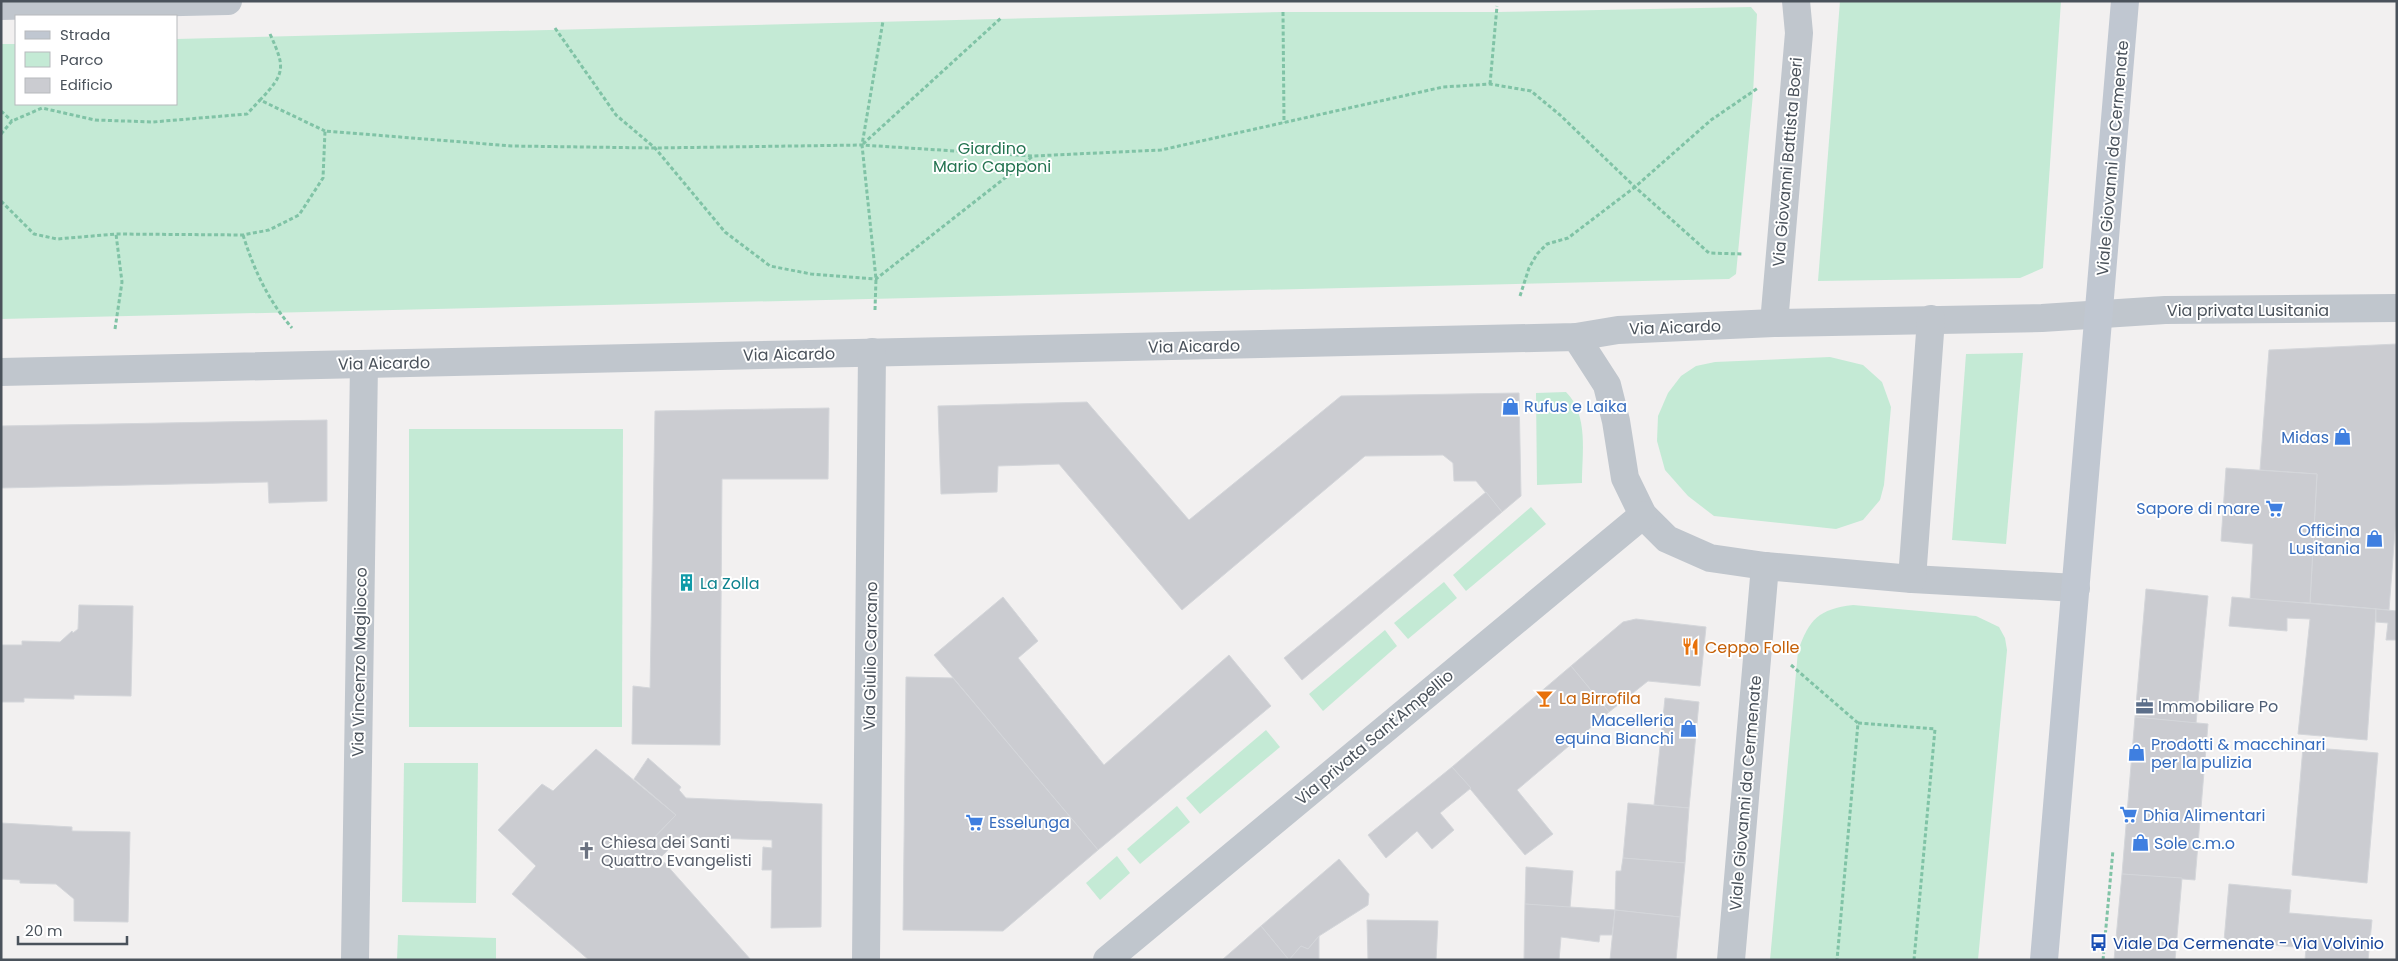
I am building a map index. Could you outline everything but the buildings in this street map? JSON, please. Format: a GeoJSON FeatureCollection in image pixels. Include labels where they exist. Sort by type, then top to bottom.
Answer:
{"type":"FeatureCollection","features":[{"type":"Feature","properties":{"kind":"main road","name":"Viale Giovanni da Cermenate"},"geometry":{"type":"LineString","coordinates":[[2044,960],[2126,1]]}},
{"type":"Feature","properties":{"kind":"street"},"geometry":{"type":"LineString","coordinates":[[1,6],[228,1]]}},
{"type":"Feature","properties":{"kind":"street","name":"Via Giovanni Battista Boeri"},"geometry":{"type":"LineString","coordinates":[[1774,323],[1798,33],[1796,1]]}},
{"type":"Feature","properties":{"kind":"street","name":"Via privata Lusitania"},"geometry":{"type":"LineString","coordinates":[[2099,314],[2165,310],[2397,308]]}},
{"type":"Feature","properties":{"kind":"street"},"geometry":{"type":"LineString","coordinates":[[1774,323],[2042,318],[2099,314]]}},
{"type":"Feature","properties":{"kind":"street"},"geometry":{"type":"LineString","coordinates":[[1912,579],[1931,319]]}},
{"type":"Feature","properties":{"kind":"street","name":"Via Aicardo"},"geometry":{"type":"LineString","coordinates":[[1,372],[1576,337],[1618,330],[1774,323]]}},
{"type":"Feature","properties":{"kind":"street"},"geometry":{"type":"LineString","coordinates":[[1576,337],[1607,384],[1616,421],[1625,478],[1643,516],[1667,538],[1710,558],[1765,566],[1912,579],[2076,588]]}},
{"type":"Feature","properties":{"kind":"street","name":"Via Giulio Carcano"},"geometry":{"type":"LineString","coordinates":[[866,960],[872,352]]}},
{"type":"Feature","properties":{"kind":"street","name":"Via Vincenzo Magliocco"},"geometry":{"type":"LineString","coordinates":[[355,960],[364,364]]}},
{"type":"Feature","properties":{"kind":"street","name":"Via privata Sant'Ampellio"},"geometry":{"type":"LineString","coordinates":[[1106,960],[1643,516]]}},
{"type":"Feature","properties":{"kind":"street","name":"Viale Giovanni da Cermenate"},"geometry":{"type":"LineString","coordinates":[[1731,960],[1765,566]]}},
{"type":"Feature","properties":{"kind":"path"},"geometry":{"type":"LineString","coordinates":[[1490,84],[1497,6]]}},
{"type":"Feature","properties":{"kind":"path"},"geometry":{"type":"LineString","coordinates":[[1283,12],[1284,123]]}},
{"type":"Feature","properties":{"kind":"path"},"geometry":{"type":"LineString","coordinates":[[862,145],[1001,18]]}},
{"type":"Feature","properties":{"kind":"path"},"geometry":{"type":"LineString","coordinates":[[875,310],[876,279],[862,145],[883,21]]}},
{"type":"Feature","properties":{"kind":"path"},"geometry":{"type":"LineString","coordinates":[[555,28],[616,115],[655,148],[724,232],[770,266],[811,274],[876,279],[1034,156]]}},
{"type":"Feature","properties":{"kind":"path"},"geometry":{"type":"LineString","coordinates":[[1,134],[12,121],[42,108],[95,120],[153,122],[247,114],[272,88],[280,74],[282,61],[270,34]]}},
{"type":"Feature","properties":{"kind":"path"},"geometry":{"type":"LineString","coordinates":[[260,100],[326,131],[512,146],[655,148],[862,145],[1034,156],[1161,150],[1443,87],[1490,84],[1531,91],[1560,115],[1635,187],[1709,252],[1743,254]]}},
{"type":"Feature","properties":{"kind":"path"},"geometry":{"type":"LineString","coordinates":[[1520,296],[1529,268],[1537,254],[1547,244],[1568,238],[1635,187],[1711,120],[1758,88]]}},
{"type":"Feature","properties":{"kind":"path"},"geometry":{"type":"LineString","coordinates":[[1,111],[12,121]]}},
{"type":"Feature","properties":{"kind":"path"},"geometry":{"type":"LineString","coordinates":[[1,201],[34,234],[57,239],[116,234],[243,234],[270,230],[299,215],[323,178],[326,131]]}},
{"type":"Feature","properties":{"kind":"path"},"geometry":{"type":"LineString","coordinates":[[115,329],[115,315],[122,282],[116,234]]}},
{"type":"Feature","properties":{"kind":"path"},"geometry":{"type":"LineString","coordinates":[[243,234],[254,268],[277,310],[292,328]]}},
{"type":"Feature","properties":{"kind":"path"},"geometry":{"type":"LineString","coordinates":[[1791,665],[1858,723],[1935,729],[1914,960]]}},
{"type":"Feature","properties":{"kind":"path"},"geometry":{"type":"LineString","coordinates":[[1837,960],[1858,723]]}},
{"type":"Feature","properties":{"kind":"path"},"geometry":{"type":"LineString","coordinates":[[2103,960],[2113,850]]}},
{"type":"Feature","properties":{"kind":"green space"},"geometry":{"type":"Polygon","coordinates":[[[1840,1],[2061,1],[2043,268],[2020,278],[1818,281],[1840,1]]]}},
{"type":"Feature","properties":{"kind":"green space","name":"Giardino Mario Capponi"},"geometry":{"type":"Polygon","coordinates":[[[1751,7],[1757,14],[1753,94],[1736,274],[1729,279],[1,319],[1,44],[15,44],[15,105],[178,105],[178,39],[1283,12],[1497,12],[1751,7]]]}},
{"type":"Feature","properties":{"kind":"green space"},"geometry":{"type":"Polygon","coordinates":[[[2023,353],[2006,544],[1952,540],[1966,354],[2023,353]]]}},
{"type":"Feature","properties":{"kind":"green space"},"geometry":{"type":"Polygon","coordinates":[[[1830,357],[1863,365],[1882,382],[1891,407],[1884,485],[1880,500],[1863,520],[1836,529],[1714,516],[1688,496],[1665,470],[1657,441],[1658,416],[1668,393],[1681,376],[1696,366],[1715,362],[1830,357]]]}},
{"type":"Feature","properties":{"kind":"green space"},"geometry":{"type":"Polygon","coordinates":[[[1566,392],[1573,401],[1581,423],[1583,435],[1582,483],[1537,485],[1536,393],[1566,392]]]}},
{"type":"Feature","properties":{"kind":"green space"},"geometry":{"type":"Polygon","coordinates":[[[409,429],[623,429],[622,727],[409,727],[409,429]]]}},
{"type":"Feature","properties":{"kind":"green space"},"geometry":{"type":"Polygon","coordinates":[[[1531,507],[1546,524],[1466,591],[1453,575],[1531,507]]]}},
{"type":"Feature","properties":{"kind":"green space"},"geometry":{"type":"Polygon","coordinates":[[[1444,582],[1457,598],[1408,639],[1394,623],[1444,582]]]}},
{"type":"Feature","properties":{"kind":"green space"},"geometry":{"type":"Polygon","coordinates":[[[1853,605],[1976,616],[1999,627],[2005,638],[2007,650],[1978,960],[1770,960],[1798,651],[1811,623],[1832,609],[1853,605]]]}},
{"type":"Feature","properties":{"kind":"green space"},"geometry":{"type":"Polygon","coordinates":[[[1385,630],[1397,646],[1323,711],[1309,694],[1385,630]]]}},
{"type":"Feature","properties":{"kind":"green space"},"geometry":{"type":"Polygon","coordinates":[[[1266,730],[1280,747],[1200,814],[1186,798],[1266,730]]]}},
{"type":"Feature","properties":{"kind":"green space"},"geometry":{"type":"Polygon","coordinates":[[[404,763],[478,763],[476,903],[402,902],[404,763]]]}},
{"type":"Feature","properties":{"kind":"green space"},"geometry":{"type":"Polygon","coordinates":[[[1177,806],[1190,822],[1140,864],[1127,849],[1177,806]]]}},
{"type":"Feature","properties":{"kind":"green space"},"geometry":{"type":"Polygon","coordinates":[[[1117,856],[1130,873],[1100,900],[1086,883],[1117,856]]]}},
{"type":"Feature","properties":{"kind":"green space"},"geometry":{"type":"Polygon","coordinates":[[[398,935],[496,938],[496,960],[397,960],[398,935]]]}},
{"type":"Feature","properties":{"kind":"place","name":"Rufus e Laika"},"geometry":{"type":"Point","coordinates":[1510,406]}},
{"type":"Feature","properties":{"kind":"place","name":"Midas"},"geometry":{"type":"Point","coordinates":[2343,437]}},
{"type":"Feature","properties":{"kind":"place","name":"Sapore di mare"},"geometry":{"type":"Point","coordinates":[2274,508]}},
{"type":"Feature","properties":{"kind":"place","name":"Officina Lusitania"},"geometry":{"type":"Point","coordinates":[2374,539]}},
{"type":"Feature","properties":{"kind":"place","name":"La Zolla"},"geometry":{"type":"Point","coordinates":[686,583]}},
{"type":"Feature","properties":{"kind":"place","name":"Ceppo Folle"},"geometry":{"type":"Point","coordinates":[1691,647]}},
{"type":"Feature","properties":{"kind":"place","name":"La Birrofila"},"geometry":{"type":"Point","coordinates":[1545,698]}},
{"type":"Feature","properties":{"kind":"place","name":"Immobiliare Po"},"geometry":{"type":"Point","coordinates":[2144,706]}},
{"type":"Feature","properties":{"kind":"place","name":"Macelleria equina Bianchi"},"geometry":{"type":"Point","coordinates":[1688,729]}},
{"type":"Feature","properties":{"kind":"place","name":"Prodotti & macchinari per la pulizia"},"geometry":{"type":"Point","coordinates":[2137,753]}},
{"type":"Feature","properties":{"kind":"place","name":"Dhia Alimentari"},"geometry":{"type":"Point","coordinates":[2129,815]}},
{"type":"Feature","properties":{"kind":"place","name":"Esselunga"},"geometry":{"type":"Point","coordinates":[975,822]}},
{"type":"Feature","properties":{"kind":"place","name":"Sole c.m.o"},"geometry":{"type":"Point","coordinates":[2140,843]}},
{"type":"Feature","properties":{"kind":"place","name":"Chiesa dei Santi Quattro Evangelisti"},"geometry":{"type":"Point","coordinates":[587,851]}},
{"type":"Feature","properties":{"kind":"place","name":"Viale Da Cermenate - Via Volvinio"},"geometry":{"type":"Point","coordinates":[2099,943]}}]}
